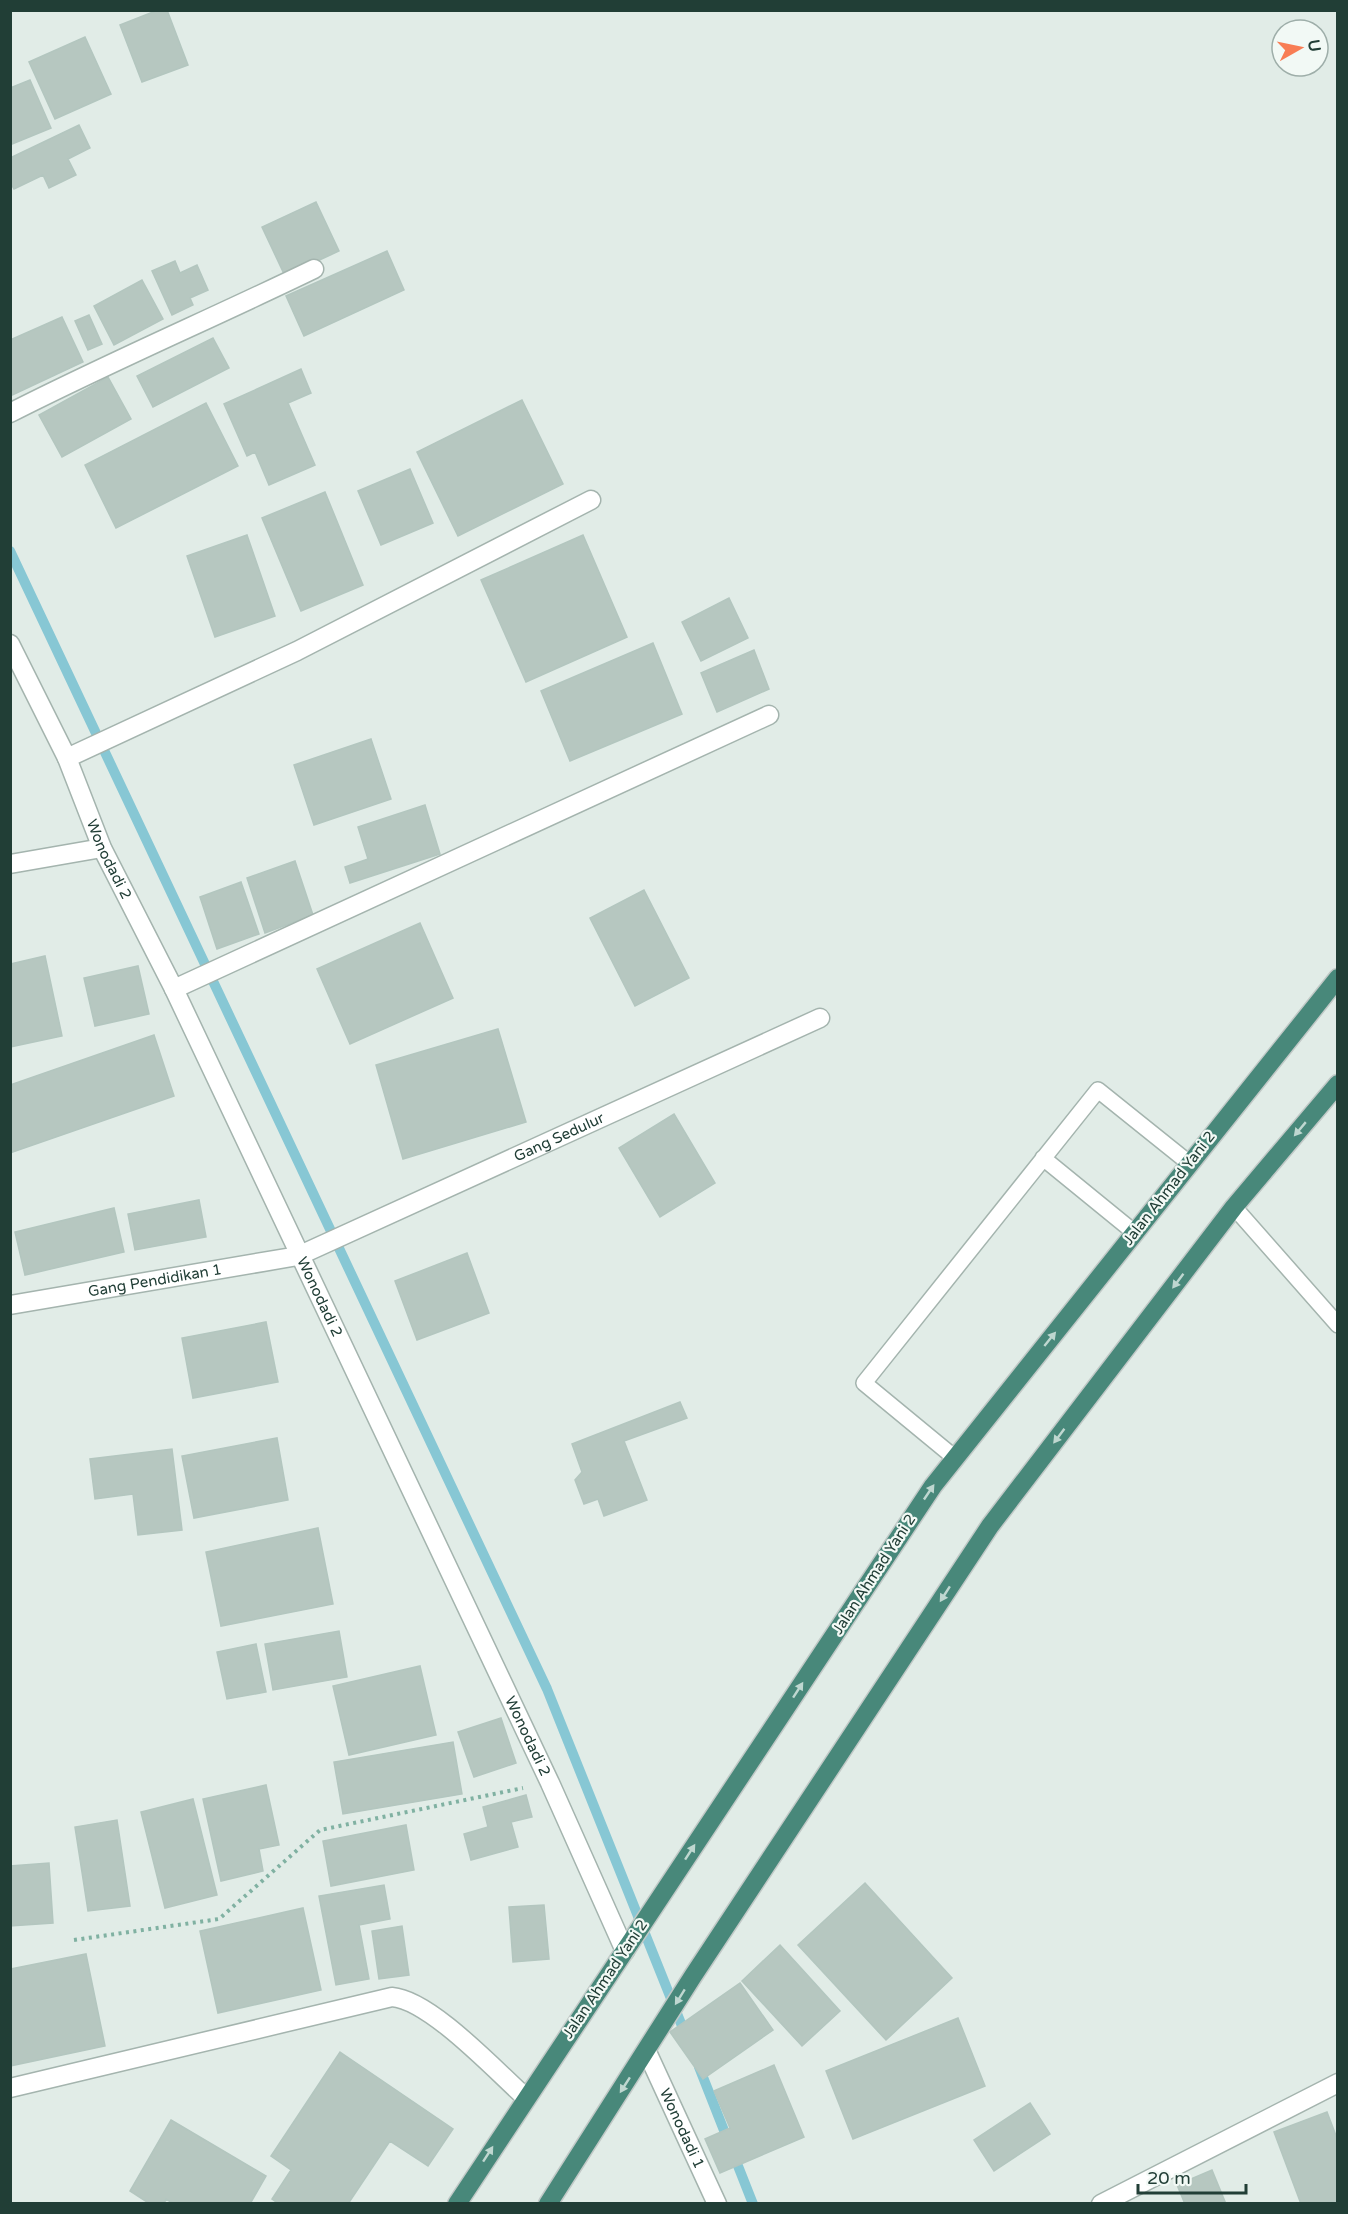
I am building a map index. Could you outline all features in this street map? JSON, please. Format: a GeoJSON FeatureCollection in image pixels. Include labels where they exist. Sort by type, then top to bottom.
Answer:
{"type":"FeatureCollection","features":[{"type":"Feature","properties":{"kind":"highway","name":"Jalan Ahmad Yani 2"},"geometry":{"type":"LineString","coordinates":[[457,2204],[525,2097],[658,1901],[933,1485],[1338,978]]}},
{"type":"Feature","properties":{"kind":"highway"},"geometry":{"type":"LineString","coordinates":[[548,2204],[693,1976],[990,1526],[1234,1207],[1338,1084]]}},
{"type":"Feature","properties":{"kind":"street"},"geometry":{"type":"LineString","coordinates":[[10,413],[91,372],[173,337],[314,270]]}},
{"type":"Feature","properties":{"kind":"street"},"geometry":{"type":"LineString","coordinates":[[67,758],[297,651],[591,500]]}},
{"type":"Feature","properties":{"kind":"street","name":"Wonodadi 2"},"geometry":{"type":"LineString","coordinates":[[10,644],[67,758],[102,848],[174,989],[298,1257],[628,1946]]}},
{"type":"Feature","properties":{"kind":"street"},"geometry":{"type":"LineString","coordinates":[[174,989],[769,715]]}},
{"type":"Feature","properties":{"kind":"street"},"geometry":{"type":"LineString","coordinates":[[10,864],[102,848]]}},
{"type":"Feature","properties":{"kind":"street","name":"Gang Sedulur"},"geometry":{"type":"LineString","coordinates":[[298,1257],[820,1018]]}},
{"type":"Feature","properties":{"kind":"street","name":"Gang Pendidikan 1"},"geometry":{"type":"LineString","coordinates":[[10,1305],[298,1257]]}},
{"type":"Feature","properties":{"kind":"street"},"geometry":{"type":"LineString","coordinates":[[10,2088],[392,1997],[403,1998],[428,2010],[525,2097]]}},
{"type":"Feature","properties":{"kind":"street","name":"Wonodadi 1"},"geometry":{"type":"LineString","coordinates":[[646,2052],[717,2204]]}},
{"type":"Feature","properties":{"kind":"street"},"geometry":{"type":"LineString","coordinates":[[1101,2204],[1338,2083]]}},
{"type":"Feature","properties":{"kind":"lane"},"geometry":{"type":"LineString","coordinates":[[955,1458],[864,1383],[1098,1090],[1189,1163]]}},
{"type":"Feature","properties":{"kind":"lane"},"geometry":{"type":"LineString","coordinates":[[1043,1158],[1135,1233]]}},
{"type":"Feature","properties":{"kind":"lane"},"geometry":{"type":"LineString","coordinates":[[1234,1207],[1338,1325]]}},
{"type":"Feature","properties":{"kind":"path"},"geometry":{"type":"LineString","coordinates":[[74,1940],[219,1919],[320,1830],[550,1783]]}},
{"type":"Feature","properties":{"kind":"building"},"geometry":{"type":"Polygon","coordinates":[[[158,10],[167,10],[188,65],[142,82],[120,25],[158,10]]]}},
{"type":"Feature","properties":{"kind":"building"},"geometry":{"type":"Polygon","coordinates":[[[85,37],[111,94],[55,119],[29,62],[85,37]]]}},
{"type":"Feature","properties":{"kind":"building"},"geometry":{"type":"Polygon","coordinates":[[[30,80],[51,128],[10,145],[10,88],[30,80]]]}},
{"type":"Feature","properties":{"kind":"building"},"geometry":{"type":"Polygon","coordinates":[[[79,125],[90,148],[68,159],[76,175],[49,188],[43,175],[14,189],[10,182],[10,158],[79,125]]]}},
{"type":"Feature","properties":{"kind":"building"},"geometry":{"type":"Polygon","coordinates":[[[316,202],[339,251],[285,276],[262,227],[316,202]]]}},
{"type":"Feature","properties":{"kind":"building"},"geometry":{"type":"Polygon","coordinates":[[[387,251],[404,290],[304,336],[286,296],[387,251]]]}},
{"type":"Feature","properties":{"kind":"building"},"geometry":{"type":"Polygon","coordinates":[[[175,261],[180,273],[197,265],[208,290],[190,298],[193,305],[172,315],[152,271],[175,261]]]}},
{"type":"Feature","properties":{"kind":"building"},"geometry":{"type":"Polygon","coordinates":[[[142,280],[163,319],[114,345],[94,306],[142,280]]]}},
{"type":"Feature","properties":{"kind":"building"},"geometry":{"type":"Polygon","coordinates":[[[89,315],[102,344],[88,350],[75,321],[89,315]]]}},
{"type":"Feature","properties":{"kind":"building"},"geometry":{"type":"Polygon","coordinates":[[[62,317],[83,362],[10,396],[10,340],[62,317]]]}},
{"type":"Feature","properties":{"kind":"building"},"geometry":{"type":"Polygon","coordinates":[[[213,338],[229,368],[153,407],[137,376],[213,338]]]}},
{"type":"Feature","properties":{"kind":"building"},"geometry":{"type":"Polygon","coordinates":[[[301,369],[311,393],[288,403],[315,465],[269,485],[255,452],[247,456],[224,404],[301,369]]]}},
{"type":"Feature","properties":{"kind":"building"},"geometry":{"type":"Polygon","coordinates":[[[108,377],[131,419],[62,457],[39,415],[108,377]]]}},
{"type":"Feature","properties":{"kind":"building"},"geometry":{"type":"Polygon","coordinates":[[[522,400],[563,484],[458,536],[417,452],[522,400]]]}},
{"type":"Feature","properties":{"kind":"building"},"geometry":{"type":"Polygon","coordinates":[[[206,403],[238,466],[116,528],[85,465],[206,403]]]}},
{"type":"Feature","properties":{"kind":"building"},"geometry":{"type":"Polygon","coordinates":[[[410,469],[433,523],[381,545],[358,491],[410,469]]]}},
{"type":"Feature","properties":{"kind":"building"},"geometry":{"type":"Polygon","coordinates":[[[325,492],[363,585],[301,611],[262,518],[325,492]]]}},
{"type":"Feature","properties":{"kind":"building"},"geometry":{"type":"Polygon","coordinates":[[[247,535],[275,616],[215,637],[187,556],[247,535]]]}},
{"type":"Feature","properties":{"kind":"building"},"geometry":{"type":"Polygon","coordinates":[[[583,535],[627,637],[526,682],[481,580],[583,535]]]}},
{"type":"Feature","properties":{"kind":"building"},"geometry":{"type":"Polygon","coordinates":[[[729,598],[748,638],[701,661],[682,622],[729,598]]]}},
{"type":"Feature","properties":{"kind":"building"},"geometry":{"type":"Polygon","coordinates":[[[653,643],[682,714],[570,761],[541,691],[653,643]]]}},
{"type":"Feature","properties":{"kind":"building"},"geometry":{"type":"Polygon","coordinates":[[[754,650],[769,689],[717,712],[701,673],[754,650]]]}},
{"type":"Feature","properties":{"kind":"building"},"geometry":{"type":"Polygon","coordinates":[[[371,739],[391,799],[314,825],[294,765],[371,739]]]}},
{"type":"Feature","properties":{"kind":"building"},"geometry":{"type":"Polygon","coordinates":[[[425,805],[440,854],[350,883],[345,867],[368,859],[358,827],[425,805]]]}},
{"type":"Feature","properties":{"kind":"building"},"geometry":{"type":"Polygon","coordinates":[[[295,861],[313,915],[265,933],[247,878],[295,861]]]}},
{"type":"Feature","properties":{"kind":"building"},"geometry":{"type":"Polygon","coordinates":[[[241,882],[259,934],[217,949],[200,897],[241,882]]]}},
{"type":"Feature","properties":{"kind":"building"},"geometry":{"type":"Polygon","coordinates":[[[644,890],[689,978],[635,1006],[590,918],[644,890]]]}},
{"type":"Feature","properties":{"kind":"building"},"geometry":{"type":"Polygon","coordinates":[[[420,923],[453,998],[350,1044],[317,969],[420,923]]]}},
{"type":"Feature","properties":{"kind":"building"},"geometry":{"type":"Polygon","coordinates":[[[45,956],[62,1036],[10,1047],[10,964],[45,956]]]}},
{"type":"Feature","properties":{"kind":"building"},"geometry":{"type":"Polygon","coordinates":[[[138,966],[149,1014],[95,1026],[84,978],[138,966]]]}},
{"type":"Feature","properties":{"kind":"building"},"geometry":{"type":"Polygon","coordinates":[[[498,1029],[526,1122],[403,1159],[376,1065],[498,1029]]]}},
{"type":"Feature","properties":{"kind":"building"},"geometry":{"type":"Polygon","coordinates":[[[154,1035],[174,1096],[10,1153],[10,1085],[154,1035]]]}},
{"type":"Feature","properties":{"kind":"building"},"geometry":{"type":"Polygon","coordinates":[[[674,1114],[715,1183],[660,1217],[619,1148],[674,1114]]]}},
{"type":"Feature","properties":{"kind":"building"},"geometry":{"type":"Polygon","coordinates":[[[199,1200],[206,1237],[135,1250],[128,1214],[199,1200]]]}},
{"type":"Feature","properties":{"kind":"building"},"geometry":{"type":"Polygon","coordinates":[[[114,1208],[124,1252],[25,1275],[15,1232],[114,1208]]]}},
{"type":"Feature","properties":{"kind":"building"},"geometry":{"type":"Polygon","coordinates":[[[467,1253],[489,1313],[417,1340],[395,1281],[467,1253]]]}},
{"type":"Feature","properties":{"kind":"building"},"geometry":{"type":"Polygon","coordinates":[[[266,1322],[278,1382],[193,1398],[182,1338],[266,1322]]]}},
{"type":"Feature","properties":{"kind":"building"},"geometry":{"type":"Polygon","coordinates":[[[680,1402],[687,1418],[624,1441],[647,1500],[604,1516],[598,1499],[584,1504],[575,1480],[582,1472],[572,1444],[680,1402]]]}},
{"type":"Feature","properties":{"kind":"building"},"geometry":{"type":"Polygon","coordinates":[[[277,1438],[288,1500],[194,1518],[182,1456],[277,1438]]]}},
{"type":"Feature","properties":{"kind":"building"},"geometry":{"type":"Polygon","coordinates":[[[172,1449],[182,1530],[138,1535],[133,1494],[95,1499],[90,1459],[172,1449]]]}},
{"type":"Feature","properties":{"kind":"building"},"geometry":{"type":"Polygon","coordinates":[[[318,1528],[333,1604],[221,1626],[206,1552],[318,1528]]]}},
{"type":"Feature","properties":{"kind":"building"},"geometry":{"type":"Polygon","coordinates":[[[339,1631],[347,1677],[273,1690],[265,1644],[339,1631]]]}},
{"type":"Feature","properties":{"kind":"building"},"geometry":{"type":"Polygon","coordinates":[[[256,1644],[266,1692],[227,1699],[217,1652],[256,1644]]]}},
{"type":"Feature","properties":{"kind":"building"},"geometry":{"type":"Polygon","coordinates":[[[420,1666],[436,1735],[349,1755],[333,1686],[420,1666]]]}},
{"type":"Feature","properties":{"kind":"building"},"geometry":{"type":"Polygon","coordinates":[[[501,1718],[516,1763],[474,1777],[458,1732],[501,1718]]]}},
{"type":"Feature","properties":{"kind":"building"},"geometry":{"type":"Polygon","coordinates":[[[453,1742],[462,1794],[343,1814],[334,1762],[453,1742]]]}},
{"type":"Feature","properties":{"kind":"building"},"geometry":{"type":"Polygon","coordinates":[[[266,1785],[279,1845],[259,1849],[263,1871],[221,1881],[203,1799],[266,1785]]]}},
{"type":"Feature","properties":{"kind":"building"},"geometry":{"type":"Polygon","coordinates":[[[526,1795],[532,1817],[511,1822],[518,1847],[471,1860],[464,1834],[488,1827],[483,1807],[526,1795]]]}},
{"type":"Feature","properties":{"kind":"building"},"geometry":{"type":"Polygon","coordinates":[[[193,1799],[217,1895],[165,1908],[141,1812],[193,1799]]]}},
{"type":"Feature","properties":{"kind":"building"},"geometry":{"type":"Polygon","coordinates":[[[117,1820],[130,1906],[88,1911],[75,1827],[117,1820]]]}},
{"type":"Feature","properties":{"kind":"building"},"geometry":{"type":"Polygon","coordinates":[[[406,1825],[414,1870],[331,1886],[323,1841],[406,1825]]]}},
{"type":"Feature","properties":{"kind":"building"},"geometry":{"type":"Polygon","coordinates":[[[49,1863],[53,1923],[10,1926],[10,1866],[49,1863]]]}},
{"type":"Feature","properties":{"kind":"building"},"geometry":{"type":"Polygon","coordinates":[[[865,1883],[952,1978],[886,2040],[798,1945],[865,1883]]]}},
{"type":"Feature","properties":{"kind":"building"},"geometry":{"type":"Polygon","coordinates":[[[384,1885],[390,1919],[359,1925],[369,1979],[336,1985],[319,1896],[384,1885]]]}},
{"type":"Feature","properties":{"kind":"building"},"geometry":{"type":"Polygon","coordinates":[[[544,1905],[549,1959],[513,1962],[509,1907],[544,1905]]]}},
{"type":"Feature","properties":{"kind":"building"},"geometry":{"type":"Polygon","coordinates":[[[303,1908],[321,1990],[218,2013],[200,1931],[303,1908]]]}},
{"type":"Feature","properties":{"kind":"building"},"geometry":{"type":"Polygon","coordinates":[[[402,1926],[409,1975],[379,1979],[372,1931],[402,1926]]]}},
{"type":"Feature","properties":{"kind":"building"},"geometry":{"type":"Polygon","coordinates":[[[780,1945],[840,2011],[802,2046],[742,1981],[780,1945]]]}},
{"type":"Feature","properties":{"kind":"building"},"geometry":{"type":"Polygon","coordinates":[[[86,1954],[105,2046],[10,2066],[10,1969],[86,1954]]]}},
{"type":"Feature","properties":{"kind":"building"},"geometry":{"type":"Polygon","coordinates":[[[740,1983],[773,2030],[703,2079],[670,2032],[740,1983]]]}},
{"type":"Feature","properties":{"kind":"building"},"geometry":{"type":"Polygon","coordinates":[[[958,2018],[985,2086],[853,2139],[826,2071],[958,2018]]]}},
{"type":"Feature","properties":{"kind":"building"},"geometry":{"type":"Polygon","coordinates":[[[340,2052],[453,2129],[428,2166],[390,2141],[348,2204],[279,2204],[272,2199],[291,2170],[271,2156],[340,2052]]]}},
{"type":"Feature","properties":{"kind":"building"},"geometry":{"type":"Polygon","coordinates":[[[774,2065],[804,2137],[720,2173],[705,2139],[730,2128],[714,2091],[774,2065]]]}},
{"type":"Feature","properties":{"kind":"building"},"geometry":{"type":"Polygon","coordinates":[[[1030,2103],[1050,2134],[994,2171],[974,2140],[1030,2103]]]}},
{"type":"Feature","properties":{"kind":"building"},"geometry":{"type":"Polygon","coordinates":[[[1327,2112],[1338,2141],[1338,2202],[1301,2204],[1274,2132],[1327,2112]]]}},
{"type":"Feature","properties":{"kind":"building"},"geometry":{"type":"Polygon","coordinates":[[[171,2120],[266,2176],[250,2204],[174,2204],[166,2199],[164,2204],[150,2204],[130,2191],[171,2120]]]}},
{"type":"Feature","properties":{"kind":"building"},"geometry":{"type":"Polygon","coordinates":[[[1212,2170],[1226,2204],[1185,2204],[1177,2185],[1212,2170]]]}},
{"type":"Feature","properties":{"kind":"waterway"},"geometry":{"type":"LineString","coordinates":[[10,551],[547,1689],[686,2036]]}},
{"type":"Feature","properties":{"kind":"waterway"},"geometry":{"type":"LineString","coordinates":[[699,2067],[753,2204]]}}]}
